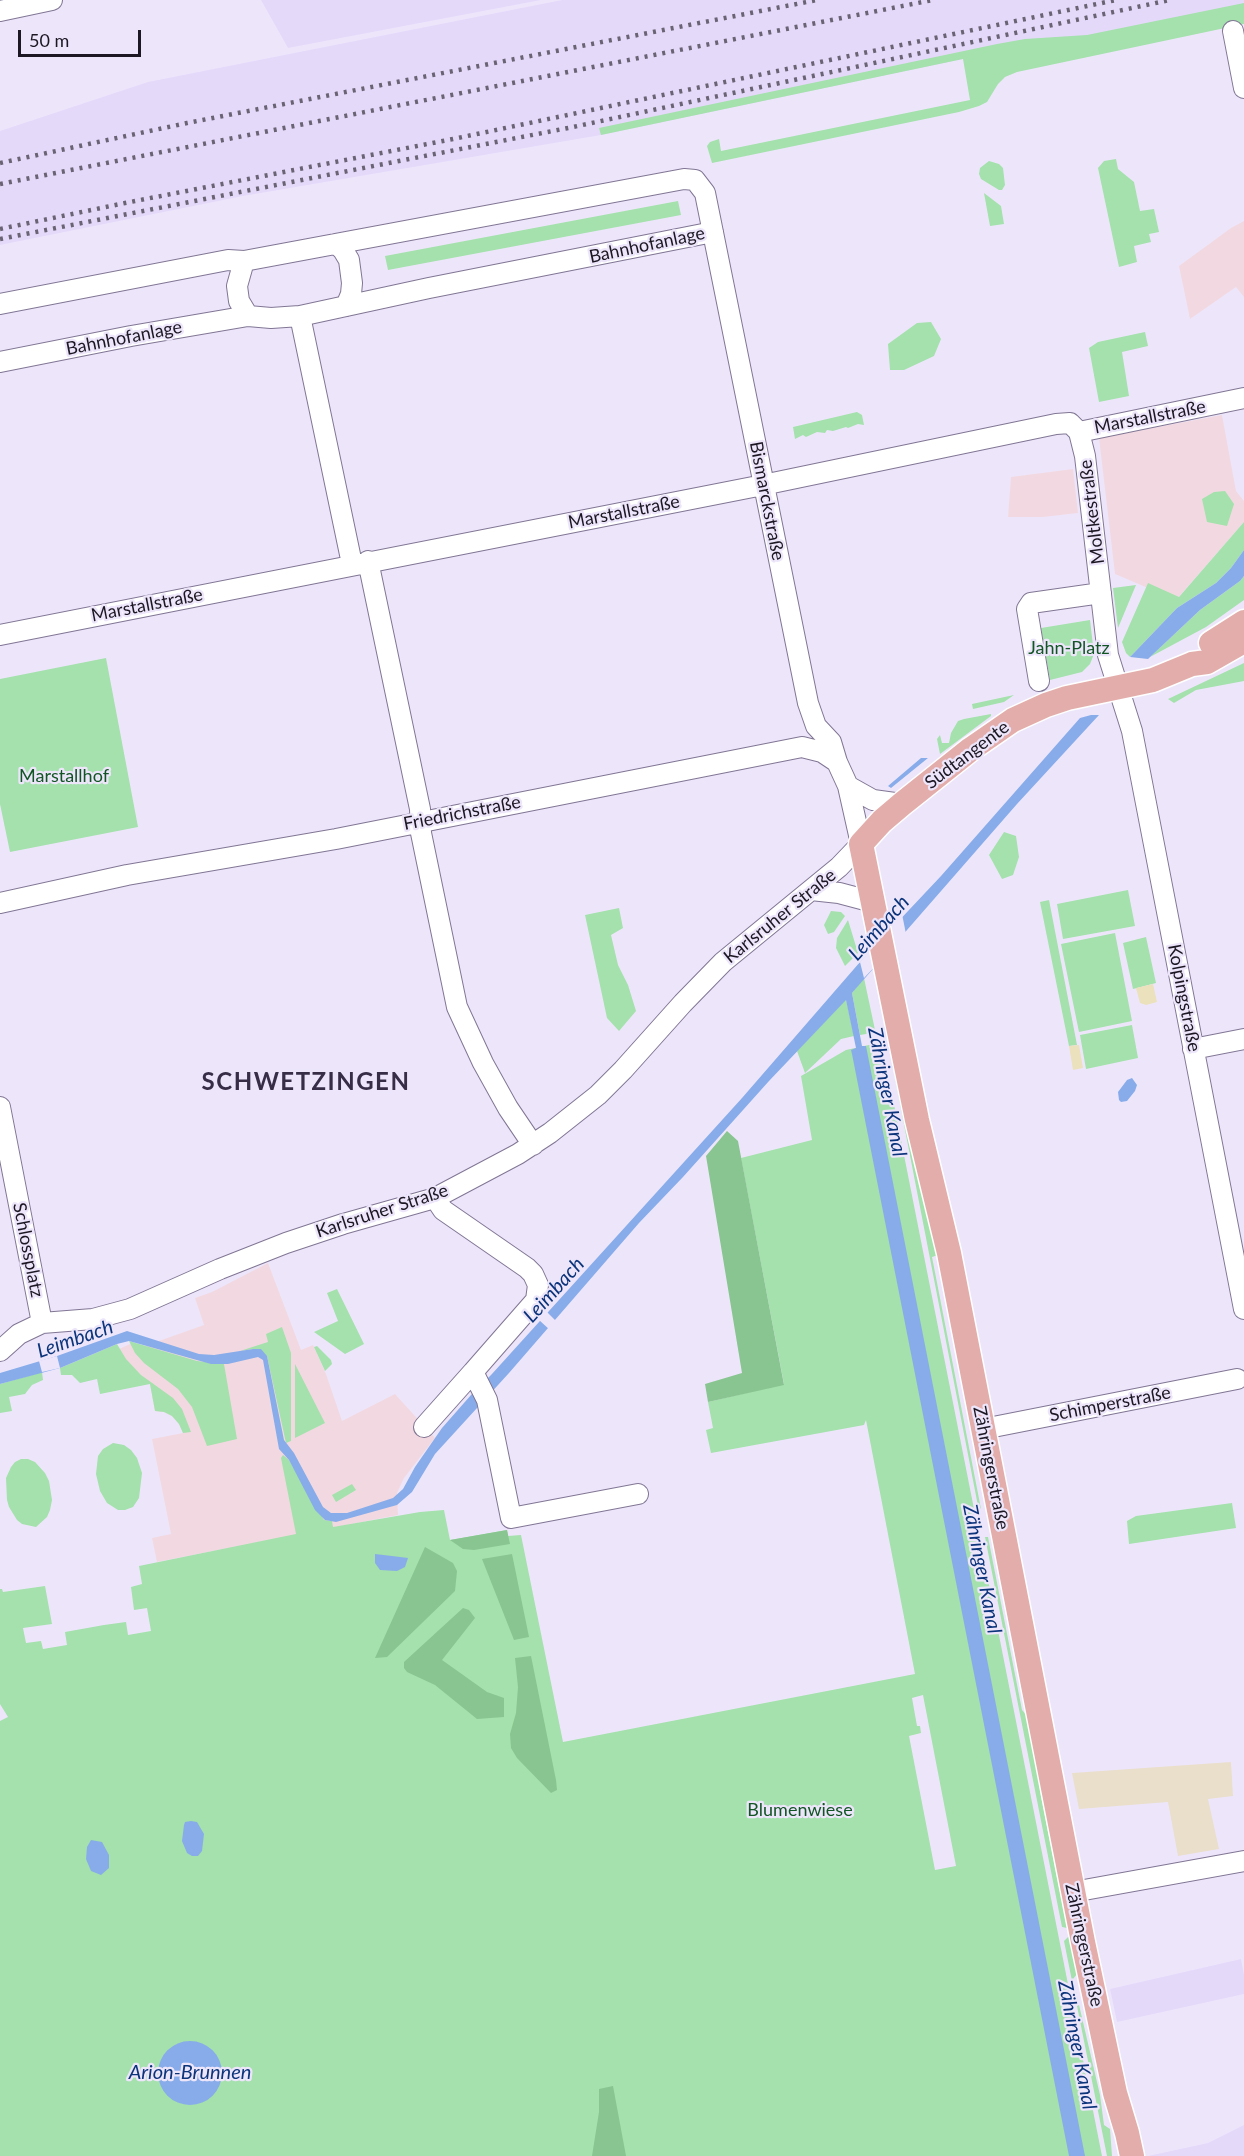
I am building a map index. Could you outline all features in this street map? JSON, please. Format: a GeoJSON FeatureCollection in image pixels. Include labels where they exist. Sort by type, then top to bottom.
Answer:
{"type":"FeatureCollection","features":[{"type":"Feature","properties":{"kind":"main road","name":"Südtangente"},"geometry":{"type":"LineString","coordinates":[[1192,664],[1204,647],[1244,622]]}},
{"type":"Feature","properties":{"kind":"main road","name":"Südtangente"},"geometry":{"type":"LineString","coordinates":[[861,844],[902,804],[971,749],[1013,720],[1056,702],[1153,680],[1192,664],[1207,662],[1244,641]]}},
{"type":"Feature","properties":{"kind":"main road","name":"Zähringerstraße"},"geometry":{"type":"LineString","coordinates":[[861,844],[927,1165],[950,1253],[1073,1892],[1115,2093],[1132,2156]]}},
{"type":"Feature","properties":{"kind":"main road","name":"Zähringerstraße"},"geometry":{"type":"LineString","coordinates":[[1115,2093],[1114,2130],[1117,2156]]}},
{"type":"Feature","properties":{"kind":"street"},"geometry":{"type":"LineString","coordinates":[[0,10],[52,0]]}},
{"type":"Feature","properties":{"kind":"street"},"geometry":{"type":"LineString","coordinates":[[1233,31],[1244,88]]}},
{"type":"Feature","properties":{"kind":"street","name":"Bahnhofanlage"},"geometry":{"type":"LineString","coordinates":[[0,304],[228,260],[244,261],[684,179],[695,180],[705,193],[713,232],[300,316],[271,318],[248,316],[0,362]]}},
{"type":"Feature","properties":{"kind":"street","name":"Bismarckstraße"},"geometry":{"type":"LineString","coordinates":[[713,232],[808,703],[816,726],[831,742],[837,762]]}},
{"type":"Feature","properties":{"kind":"street"},"geometry":{"type":"LineString","coordinates":[[336,244],[349,260],[352,283],[351,294],[346,306]]}},
{"type":"Feature","properties":{"kind":"street"},"geometry":{"type":"LineString","coordinates":[[244,261],[237,286],[239,301],[248,316]]}},
{"type":"Feature","properties":{"kind":"street"},"geometry":{"type":"LineString","coordinates":[[300,316],[420,809],[421,833],[457,1007],[483,1064],[532,1145]]}},
{"type":"Feature","properties":{"kind":"street","name":"Marstallstraße"},"geometry":{"type":"LineString","coordinates":[[0,634],[764,484],[1056,424],[1070,423],[1079,432],[1244,398]]}},
{"type":"Feature","properties":{"kind":"street","name":"Moltkestraße"},"geometry":{"type":"LineString","coordinates":[[1079,432],[1085,456],[1108,655],[1119,688]]}},
{"type":"Feature","properties":{"kind":"street"},"geometry":{"type":"LineString","coordinates":[[1039,681],[1027,609],[1031,603],[1101,593]]}},
{"type":"Feature","properties":{"kind":"street","name":"Kolpingstraße"},"geometry":{"type":"LineString","coordinates":[[1119,688],[1129,719],[1193,1049],[1239,1252],[1244,1309]]}},
{"type":"Feature","properties":{"kind":"street","name":"Friedrichstraße"},"geometry":{"type":"LineString","coordinates":[[0,903],[127,875],[285,848],[790,748],[813,748],[837,762]]}},
{"type":"Feature","properties":{"kind":"street"},"geometry":{"type":"LineString","coordinates":[[837,762],[848,786],[861,844]]}},
{"type":"Feature","properties":{"kind":"street"},"geometry":{"type":"LineString","coordinates":[[848,786],[873,800],[902,804]]}},
{"type":"Feature","properties":{"kind":"street","name":"Karlsruher Straße"},"geometry":{"type":"LineString","coordinates":[[42,1323],[93,1319],[112,1315],[153,1300],[249,1257],[314,1233],[435,1198],[501,1164],[532,1145],[598,1095],[717,968],[846,861],[861,844]]}},
{"type":"Feature","properties":{"kind":"street"},"geometry":{"type":"LineString","coordinates":[[811,890],[839,893],[873,902]]}},
{"type":"Feature","properties":{"kind":"street"},"geometry":{"type":"LineString","coordinates":[[1193,1049],[1244,1039]]}},
{"type":"Feature","properties":{"kind":"street","name":"Schlossplatz"},"geometry":{"type":"LineString","coordinates":[[0,1107],[42,1323]]}},
{"type":"Feature","properties":{"kind":"street"},"geometry":{"type":"LineString","coordinates":[[424,1427],[480,1386],[536,1300],[538,1291],[532,1274],[527,1268],[443,1210],[435,1198]]}},
{"type":"Feature","properties":{"kind":"street"},"geometry":{"type":"LineString","coordinates":[[0,1351],[19,1334],[42,1323]]}},
{"type":"Feature","properties":{"kind":"street","name":"Schimperstraße"},"geometry":{"type":"LineString","coordinates":[[983,1429],[1237,1378]]}},
{"type":"Feature","properties":{"kind":"street"},"geometry":{"type":"LineString","coordinates":[[480,1386],[511,1518],[638,1494]]}},
{"type":"Feature","properties":{"kind":"street"},"geometry":{"type":"LineString","coordinates":[[1073,1892],[1244,1861]]}},
{"type":"Feature","properties":{"kind":"shaded area"},"geometry":{"type":"Polygon","coordinates":[[[261,0],[541,0],[288,48],[261,0]]]}},
{"type":"Feature","properties":{"kind":"shaded area"},"geometry":{"type":"Polygon","coordinates":[[[562,0],[1244,0],[1244,10],[963,59],[601,135],[243,196],[0,245],[0,131],[148,82],[562,0]]]}},
{"type":"Feature","properties":{"kind":"shaded area"},"geometry":{"type":"Polygon","coordinates":[[[1244,221],[1244,297],[1236,287],[1190,319],[1179,266],[1244,221]]]}},
{"type":"Feature","properties":{"kind":"shaded area"},"geometry":{"type":"Polygon","coordinates":[[[1222,415],[1236,491],[1244,501],[1244,522],[1176,600],[1115,574],[1099,438],[1222,415]]]}},
{"type":"Feature","properties":{"kind":"shaded area"},"geometry":{"type":"Polygon","coordinates":[[[1073,469],[1078,513],[1043,517],[1008,517],[1011,477],[1073,469]]]}},
{"type":"Feature","properties":{"kind":"shaded area"},"geometry":{"type":"Polygon","coordinates":[[[268,1263],[301,1350],[313,1345],[326,1374],[342,1421],[395,1394],[435,1438],[404,1478],[397,1493],[398,1515],[157,1562],[152,1538],[171,1534],[152,1439],[183,1433],[172,1416],[155,1411],[150,1384],[125,1360],[119,1349],[130,1344],[139,1348],[204,1325],[195,1298],[212,1292],[268,1263]]]}},
{"type":"Feature","properties":{"kind":"shaded area"},"geometry":{"type":"Polygon","coordinates":[[[1231,1762],[1233,1796],[1208,1799],[1219,1849],[1178,1856],[1168,1802],[1079,1809],[1072,1773],[1231,1762]]]}},
{"type":"Feature","properties":{"kind":"shaded area"},"geometry":{"type":"Polygon","coordinates":[[[1241,1959],[1244,1994],[1117,2022],[1110,1989],[1241,1959]]]}},
{"type":"Feature","properties":{"kind":"shaded area"},"geometry":{"type":"Polygon","coordinates":[[[1244,2125],[1244,2156],[1148,2156],[1208,2143],[1244,2125]]]}},
{"type":"Feature","properties":{"kind":"green space"},"geometry":{"type":"Polygon","coordinates":[[[1244,3],[1244,24],[1017,72],[1005,77],[987,102],[979,106],[712,163],[707,146],[710,142],[719,139],[721,151],[970,100],[963,59],[601,135],[599,128],[997,44],[1025,39],[1087,35],[1244,3]]]}},
{"type":"Feature","properties":{"kind":"green space"},"geometry":{"type":"Polygon","coordinates":[[[1116,159],[1118,169],[1134,182],[1140,211],[1154,209],[1159,232],[1149,234],[1151,242],[1134,246],[1137,262],[1119,267],[1098,168],[1104,161],[1116,159]]]}},
{"type":"Feature","properties":{"kind":"green space"},"geometry":{"type":"Polygon","coordinates":[[[989,161],[1003,168],[1005,185],[1002,190],[981,179],[980,168],[989,161]]]}},
{"type":"Feature","properties":{"kind":"green space"},"geometry":{"type":"Polygon","coordinates":[[[984,193],[1001,206],[1004,224],[990,226],[984,193]]]}},
{"type":"Feature","properties":{"kind":"green space"},"geometry":{"type":"Polygon","coordinates":[[[678,201],[681,215],[388,270],[385,256],[678,201]]]}},
{"type":"Feature","properties":{"kind":"green space"},"geometry":{"type":"Polygon","coordinates":[[[931,322],[941,339],[934,356],[904,370],[890,370],[888,344],[917,323],[931,322]]]}},
{"type":"Feature","properties":{"kind":"green space"},"geometry":{"type":"Polygon","coordinates":[[[1145,332],[1148,346],[1122,352],[1129,396],[1099,402],[1089,348],[1098,342],[1145,332]]]}},
{"type":"Feature","properties":{"kind":"green space"},"geometry":{"type":"Polygon","coordinates":[[[857,412],[862,415],[864,425],[827,430],[825,433],[817,432],[795,439],[793,427],[857,412]]]}},
{"type":"Feature","properties":{"kind":"green space"},"geometry":{"type":"Polygon","coordinates":[[[1225,491],[1234,504],[1227,526],[1207,522],[1202,499],[1214,492],[1225,491]]]}},
{"type":"Feature","properties":{"kind":"green space"},"geometry":{"type":"Polygon","coordinates":[[[1244,522],[1244,550],[1231,568],[1216,583],[1177,608],[1130,657],[1122,642],[1148,583],[1179,597],[1244,522]]]}},
{"type":"Feature","properties":{"kind":"green space"},"geometry":{"type":"Polygon","coordinates":[[[1244,576],[1244,600],[1206,627],[1150,657],[1200,610],[1244,576]]]}},
{"type":"Feature","properties":{"kind":"green space"},"geometry":{"type":"Polygon","coordinates":[[[1136,585],[1118,628],[1113,588],[1136,585]]]}},
{"type":"Feature","properties":{"kind":"green space","name":"Jahn-Platz"},"geometry":{"type":"Polygon","coordinates":[[[1090,620],[1094,654],[1090,664],[1082,672],[1050,680],[1041,628],[1090,620]]]}},
{"type":"Feature","properties":{"kind":"green space","name":"Marstallhof"},"geometry":{"type":"Polygon","coordinates":[[[106,658],[138,827],[10,852],[0,804],[0,679],[106,658]]]}},
{"type":"Feature","properties":{"kind":"green space"},"geometry":{"type":"Polygon","coordinates":[[[1244,663],[1244,681],[1196,690],[1174,703],[1168,699],[1244,663]]]}},
{"type":"Feature","properties":{"kind":"green space"},"geometry":{"type":"Polygon","coordinates":[[[1014,695],[1004,702],[973,709],[972,704],[1014,695]]]}},
{"type":"Feature","properties":{"kind":"green space"},"geometry":{"type":"Polygon","coordinates":[[[991,714],[940,754],[937,739],[940,735],[942,743],[949,743],[951,733],[958,721],[991,714]]]}},
{"type":"Feature","properties":{"kind":"green space"},"geometry":{"type":"Polygon","coordinates":[[[1004,832],[1016,836],[1019,857],[1013,875],[1002,879],[989,855],[1004,832]]]}},
{"type":"Feature","properties":{"kind":"green space"},"geometry":{"type":"Polygon","coordinates":[[[1128,890],[1135,926],[1063,939],[1057,904],[1128,890]]]}},
{"type":"Feature","properties":{"kind":"green space"},"geometry":{"type":"Polygon","coordinates":[[[1049,900],[1077,1045],[1069,1046],[1040,902],[1049,900]]]}},
{"type":"Feature","properties":{"kind":"green space"},"geometry":{"type":"Polygon","coordinates":[[[619,908],[623,928],[611,935],[618,965],[628,985],[636,1011],[619,1031],[607,1018],[585,915],[619,908]]]}},
{"type":"Feature","properties":{"kind":"green space"},"geometry":{"type":"Polygon","coordinates":[[[831,911],[841,912],[845,916],[834,932],[828,934],[824,925],[831,911]]]}},
{"type":"Feature","properties":{"kind":"green space"},"geometry":{"type":"Polygon","coordinates":[[[848,920],[858,953],[845,966],[836,948],[837,938],[848,920]]]}},
{"type":"Feature","properties":{"kind":"green space"},"geometry":{"type":"Polygon","coordinates":[[[1115,933],[1132,1021],[1079,1032],[1061,944],[1115,933]]]}},
{"type":"Feature","properties":{"kind":"green space"},"geometry":{"type":"Polygon","coordinates":[[[1146,937],[1156,983],[1133,989],[1123,943],[1146,937]]]}},
{"type":"Feature","properties":{"kind":"green space"},"geometry":{"type":"Polygon","coordinates":[[[864,978],[875,1030],[872,1033],[860,1035],[852,993],[864,978]]]}},
{"type":"Feature","properties":{"kind":"green space"},"geometry":{"type":"Polygon","coordinates":[[[846,999],[854,1036],[841,1039],[805,1073],[797,1051],[846,999]]]}},
{"type":"Feature","properties":{"kind":"green space"},"geometry":{"type":"Polygon","coordinates":[[[1132,1025],[1138,1058],[1086,1069],[1080,1035],[1132,1025]]]}},
{"type":"Feature","properties":{"kind":"green space","name":"Blumenwiese"},"geometry":{"type":"Polygon","coordinates":[[[878,1043],[885,1059],[1102,2156],[0,2156],[0,1721],[8,1717],[0,1704],[0,1589],[3,1592],[45,1586],[52,1624],[23,1628],[26,1643],[41,1641],[43,1649],[67,1645],[65,1632],[104,1625],[126,1622],[128,1635],[151,1631],[147,1608],[134,1610],[131,1587],[142,1584],[139,1566],[296,1534],[281,1458],[283,1455],[289,1460],[324,1520],[332,1521],[333,1527],[444,1510],[450,1540],[507,1530],[508,1536],[521,1535],[563,1742],[915,1674],[866,1420],[864,1425],[711,1453],[706,1430],[713,1428],[708,1402],[784,1384],[741,1158],[812,1140],[801,1076],[846,1050],[878,1043]],[[923,1695],[912,1698],[917,1726],[920,1726],[921,1733],[909,1736],[935,1870],[956,1866],[923,1695]]]}},
{"type":"Feature","properties":{"kind":"green space"},"geometry":{"type":"Polygon","coordinates":[[[894,1073],[897,1073],[915,1168],[928,1208],[938,1255],[932,1257],[981,1509],[978,1506],[894,1073]]]}},
{"type":"Feature","properties":{"kind":"green space"},"geometry":{"type":"Polygon","coordinates":[[[727,1131],[738,1141],[784,1385],[708,1402],[705,1384],[742,1373],[706,1156],[727,1131]]]}},
{"type":"Feature","properties":{"kind":"green space"},"geometry":{"type":"Polygon","coordinates":[[[337,1289],[364,1344],[345,1354],[314,1332],[338,1321],[327,1293],[337,1289]]]}},
{"type":"Feature","properties":{"kind":"green space"},"geometry":{"type":"Polygon","coordinates":[[[282,1327],[291,1353],[291,1441],[286,1443],[267,1356],[253,1349],[240,1351],[268,1342],[266,1334],[282,1327]]]}},
{"type":"Feature","properties":{"kind":"green space"},"geometry":{"type":"Polygon","coordinates":[[[129,1341],[197,1361],[224,1364],[237,1439],[207,1446],[192,1407],[178,1389],[144,1363],[135,1353],[129,1341]]]}},
{"type":"Feature","properties":{"kind":"green space"},"geometry":{"type":"Polygon","coordinates":[[[117,1344],[126,1359],[141,1375],[173,1398],[182,1409],[191,1432],[183,1433],[172,1416],[155,1411],[150,1384],[100,1394],[97,1379],[80,1383],[72,1375],[61,1375],[60,1368],[117,1344]]]}},
{"type":"Feature","properties":{"kind":"green space"},"geometry":{"type":"Polygon","coordinates":[[[317,1346],[331,1360],[332,1364],[325,1371],[314,1347],[317,1346]]]}},
{"type":"Feature","properties":{"kind":"green space"},"geometry":{"type":"Polygon","coordinates":[[[295,1364],[325,1423],[295,1438],[295,1364]]]}},
{"type":"Feature","properties":{"kind":"green space"},"geometry":{"type":"Polygon","coordinates":[[[42,1372],[43,1380],[32,1385],[25,1394],[9,1397],[12,1411],[0,1413],[0,1384],[42,1372]]]}},
{"type":"Feature","properties":{"kind":"green space"},"geometry":{"type":"Polygon","coordinates":[[[113,1443],[124,1445],[131,1450],[137,1458],[142,1473],[139,1498],[133,1507],[125,1510],[118,1510],[107,1503],[100,1491],[96,1474],[98,1456],[103,1449],[113,1443]]]}},
{"type":"Feature","properties":{"kind":"green space"},"geometry":{"type":"Polygon","coordinates":[[[21,1459],[35,1462],[49,1481],[52,1500],[50,1510],[47,1517],[36,1527],[22,1524],[17,1520],[7,1500],[6,1478],[11,1467],[21,1459]]]}},
{"type":"Feature","properties":{"kind":"green space"},"geometry":{"type":"Polygon","coordinates":[[[352,1484],[356,1490],[336,1502],[332,1495],[352,1484]]]}},
{"type":"Feature","properties":{"kind":"green space"},"geometry":{"type":"Polygon","coordinates":[[[1232,1503],[1236,1528],[1129,1544],[1127,1521],[1136,1516],[1232,1503]]]}},
{"type":"Feature","properties":{"kind":"green space"},"geometry":{"type":"Polygon","coordinates":[[[507,1530],[510,1544],[474,1550],[463,1549],[450,1540],[507,1530]]]}},
{"type":"Feature","properties":{"kind":"green space"},"geometry":{"type":"Polygon","coordinates":[[[985,1537],[988,1537],[1022,1710],[1029,1718],[1041,1796],[1067,1928],[1062,1927],[985,1537]]]}},
{"type":"Feature","properties":{"kind":"green space"},"geometry":{"type":"Polygon","coordinates":[[[425,1547],[453,1563],[457,1571],[455,1591],[387,1657],[375,1658],[425,1547]]]}},
{"type":"Feature","properties":{"kind":"green space"},"geometry":{"type":"Polygon","coordinates":[[[512,1554],[529,1637],[514,1640],[482,1559],[512,1554]]]}},
{"type":"Feature","properties":{"kind":"green space"},"geometry":{"type":"Polygon","coordinates":[[[463,1608],[469,1610],[475,1618],[442,1660],[487,1692],[504,1698],[504,1717],[477,1719],[435,1685],[407,1672],[404,1668],[404,1662],[463,1608]]]}},
{"type":"Feature","properties":{"kind":"green space"},"geometry":{"type":"Polygon","coordinates":[[[531,1656],[556,1780],[557,1790],[551,1793],[517,1758],[511,1748],[510,1734],[516,1713],[518,1687],[515,1658],[531,1656]]]}},
{"type":"Feature","properties":{"kind":"green space"},"geometry":{"type":"Polygon","coordinates":[[[1069,1936],[1077,1974],[1073,1979],[1100,2095],[1104,2125],[1110,2129],[1112,2156],[1107,2156],[1064,1941],[1069,1936]]]}},
{"type":"Feature","properties":{"kind":"green space"},"geometry":{"type":"Polygon","coordinates":[[[613,2086],[626,2156],[592,2156],[599,2112],[599,2089],[613,2086]]]}},
{"type":"Feature","properties":{"kind":"sand"},"geometry":{"type":"Polygon","coordinates":[[[1153,984],[1157,1002],[1146,1005],[1140,1003],[1136,988],[1153,984]]]}},
{"type":"Feature","properties":{"kind":"sand"},"geometry":{"type":"Polygon","coordinates":[[[1079,1045],[1083,1068],[1073,1070],[1069,1046],[1079,1045]]]}},
{"type":"Feature","properties":{"kind":"water"},"geometry":{"type":"Polygon","coordinates":[[[1244,550],[1244,576],[1240,581],[1200,610],[1148,659],[1130,657],[1177,608],[1216,583],[1244,550]]]}},
{"type":"Feature","properties":{"kind":"water"},"geometry":{"type":"Polygon","coordinates":[[[1099,715],[1017,804],[852,993],[862,1046],[866,1046],[1085,2156],[1069,2156],[851,1050],[856,1048],[846,1000],[639,1223],[509,1373],[435,1454],[412,1492],[397,1505],[336,1522],[325,1520],[315,1510],[289,1460],[279,1449],[263,1360],[258,1357],[228,1364],[211,1364],[129,1341],[60,1368],[0,1384],[0,1373],[127,1331],[199,1354],[214,1355],[261,1349],[267,1356],[284,1440],[294,1453],[323,1507],[331,1513],[347,1513],[393,1498],[403,1489],[442,1428],[471,1395],[742,1098],[860,962],[941,876],[1080,718],[1099,715]]]}},
{"type":"Feature","properties":{"kind":"water"},"geometry":{"type":"Polygon","coordinates":[[[921,758],[928,758],[891,788],[888,786],[921,758]]]}},
{"type":"Feature","properties":{"kind":"water"},"geometry":{"type":"Polygon","coordinates":[[[1132,1078],[1137,1085],[1135,1091],[1127,1101],[1121,1102],[1118,1092],[1127,1080],[1132,1078]]]}},
{"type":"Feature","properties":{"kind":"water"},"geometry":{"type":"Polygon","coordinates":[[[375,1554],[408,1558],[405,1567],[397,1571],[380,1570],[375,1563],[375,1554]]]}},
{"type":"Feature","properties":{"kind":"water"},"geometry":{"type":"Polygon","coordinates":[[[185,1822],[197,1822],[204,1834],[202,1851],[198,1856],[187,1853],[182,1841],[185,1822]]]}},
{"type":"Feature","properties":{"kind":"water"},"geometry":{"type":"Polygon","coordinates":[[[91,1840],[102,1842],[109,1855],[109,1868],[101,1875],[91,1871],[86,1859],[87,1847],[91,1840]]]}},
{"type":"Feature","properties":{"kind":"water","name":"Arion-Brunnen"},"geometry":{"type":"Polygon","coordinates":[[[184,2041],[196,2041],[213,2050],[220,2061],[222,2073],[220,2085],[213,2096],[196,2105],[184,2105],[172,2100],[163,2091],[158,2079],[158,2067],[163,2055],[172,2046],[184,2041]]]}},
{"type":"Feature","properties":{"kind":"pier"},"geometry":{"type":"Polygon","coordinates":[[[902,914],[906,934],[864,978],[860,962],[902,914]]]}},
{"type":"Feature","properties":{"kind":"pier"},"geometry":{"type":"Polygon","coordinates":[[[547,1312],[557,1322],[550,1330],[539,1320],[547,1312]]]}},
{"type":"Feature","properties":{"kind":"pier"},"geometry":{"type":"Polygon","coordinates":[[[57,1356],[60,1368],[42,1372],[39,1361],[57,1356]]]}},
{"type":"Feature","properties":{"kind":"railway"},"geometry":{"type":"LineString","coordinates":[[0,163],[187,123],[817,0]]}},
{"type":"Feature","properties":{"kind":"railway"},"geometry":{"type":"LineString","coordinates":[[0,184],[933,0]]}},
{"type":"Feature","properties":{"kind":"railway"},"geometry":{"type":"LineString","coordinates":[[0,229],[453,139],[1116,0]]}},
{"type":"Feature","properties":{"kind":"railway"},"geometry":{"type":"LineString","coordinates":[[0,239],[573,127],[1170,0]]}},
{"type":"Feature","properties":{"kind":"district","name":"SCHWETZINGEN"},"geometry":{"type":"Point","coordinates":[306,1082]}},
{"type":"Feature","properties":{"kind":"water label","name":"Leimbach"},"geometry":{"type":"Point","coordinates":[879,928]}},
{"type":"Feature","properties":{"kind":"water label","name":"Zähringer Kanal"},"geometry":{"type":"Point","coordinates":[887,1092]}},
{"type":"Feature","properties":{"kind":"water label","name":"Leimbach"},"geometry":{"type":"Point","coordinates":[554,1290]}},
{"type":"Feature","properties":{"kind":"water label","name":"Leimbach"},"geometry":{"type":"Point","coordinates":[75,1339]}},
{"type":"Feature","properties":{"kind":"water label","name":"Zähringer Kanal"},"geometry":{"type":"Point","coordinates":[982,1569]}},
{"type":"Feature","properties":{"kind":"water label","name":"Zähringer Kanal"},"geometry":{"type":"Point","coordinates":[1077,2045]}}]}
